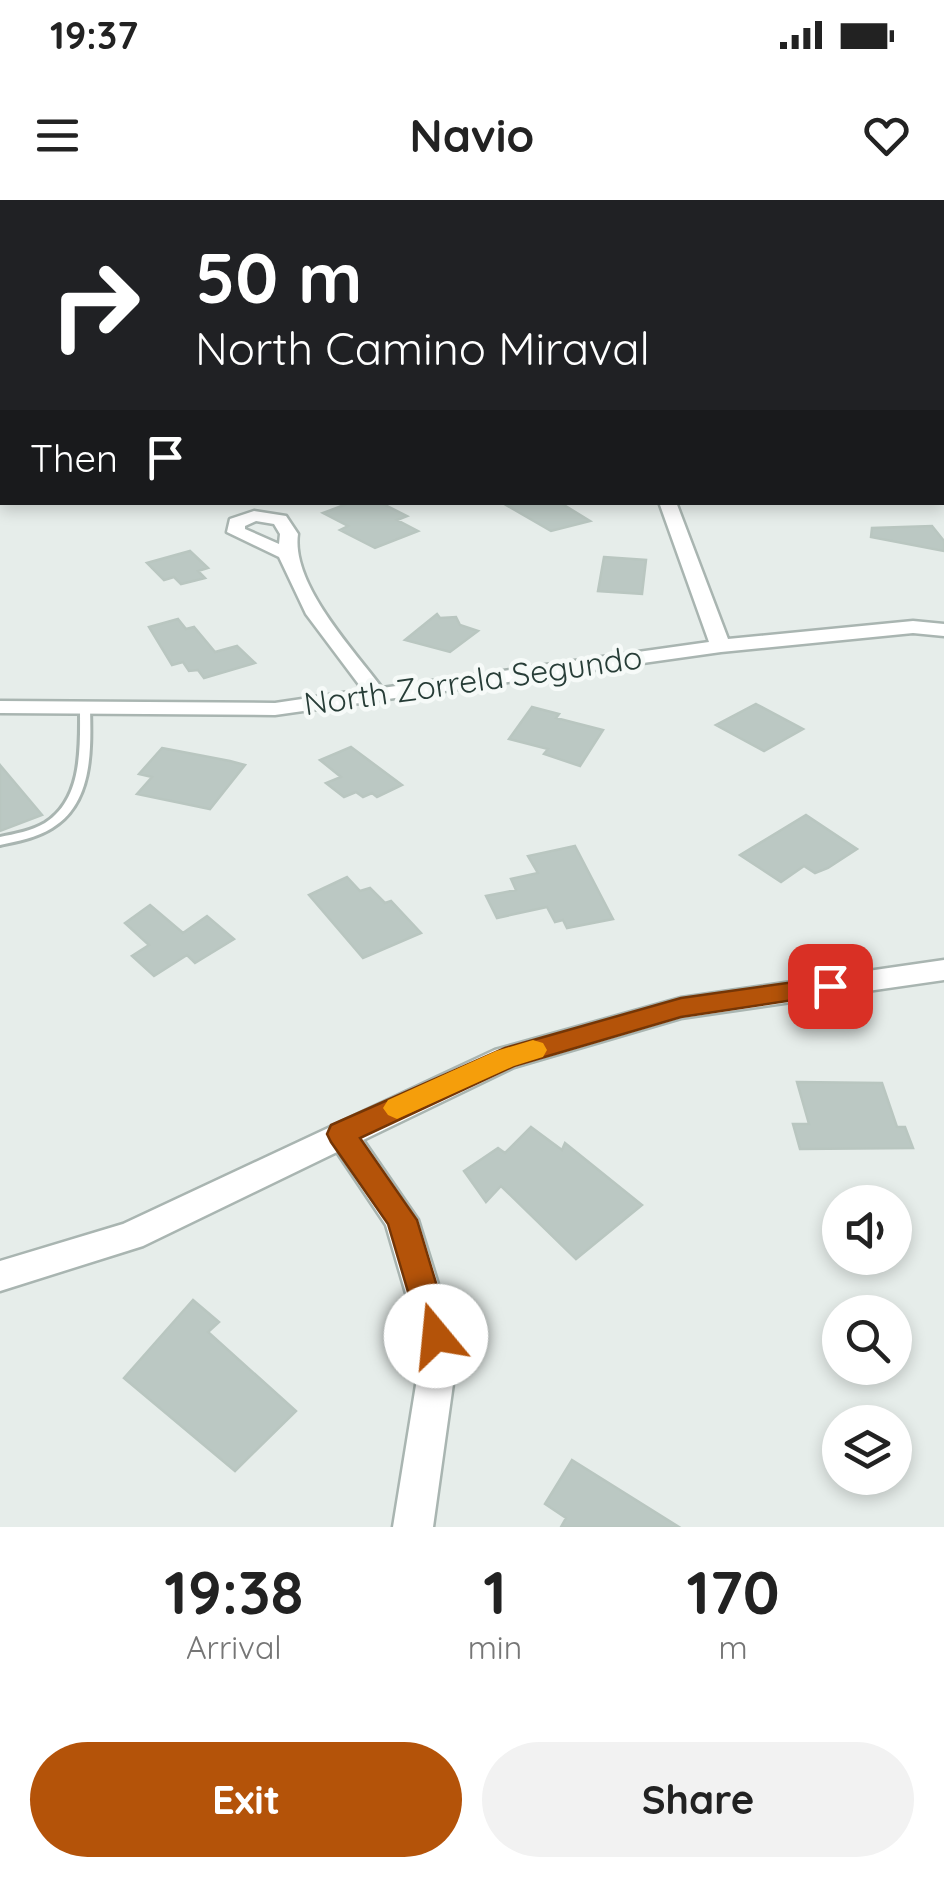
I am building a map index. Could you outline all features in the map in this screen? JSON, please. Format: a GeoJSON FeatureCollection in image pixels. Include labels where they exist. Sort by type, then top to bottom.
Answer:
{"type":"FeatureCollection","features":[{"type":"Feature","properties":{"kind":"street"},"geometry":{"type":"LineString","coordinates":[[668,505],[722,646]]}},
{"type":"Feature","properties":{"kind":"street"},"geometry":{"type":"LineString","coordinates":[[286,554],[316,614],[376,694]]}},
{"type":"Feature","properties":{"kind":"street","name":"North Zorrela Segundo"},"geometry":{"type":"LineString","coordinates":[[0,708],[275,709],[722,646],[913,627],[944,630]]}},
{"type":"Feature","properties":{"kind":"street"},"geometry":{"type":"LineString","coordinates":[[0,1276],[131,1236],[505,1058],[681,1008],[944,970]]}},
{"type":"Feature","properties":{"kind":"street"},"geometry":{"type":"LineString","coordinates":[[342,1134],[402,1220],[440,1348],[413,1527]]}},
{"type":"Feature","properties":{"kind":"lane"},"geometry":{"type":"LineString","coordinates":[[0,841],[50,825],[80,790],[86,764],[85,708]]}},
{"type":"Feature","properties":{"kind":"building"},"geometry":{"type":"Polygon","coordinates":[[[344,505],[385,505],[407,516],[397,520],[418,531],[375,548],[340,530],[348,526],[323,513],[344,505]]]}},
{"type":"Feature","properties":{"kind":"building"},"geometry":{"type":"Polygon","coordinates":[[[506,505],[564,505],[590,521],[551,531],[506,505]]]}},
{"type":"Feature","properties":{"kind":"building"},"geometry":{"type":"Polygon","coordinates":[[[932,526],[944,541],[944,551],[871,537],[872,528],[932,526]]]}},
{"type":"Feature","properties":{"kind":"building"},"geometry":{"type":"Polygon","coordinates":[[[190,551],[208,568],[198,571],[205,578],[181,584],[174,577],[164,580],[147,563],[190,551]]]}},
{"type":"Feature","properties":{"kind":"building"},"geometry":{"type":"Polygon","coordinates":[[[604,557],[646,560],[642,594],[598,591],[604,557]]]}},
{"type":"Feature","properties":{"kind":"building"},"geometry":{"type":"Polygon","coordinates":[[[437,614],[440,618],[456,617],[460,625],[478,631],[450,652],[405,640],[437,614]]]}},
{"type":"Feature","properties":{"kind":"building"},"geometry":{"type":"Polygon","coordinates":[[[178,619],[186,629],[194,627],[215,652],[237,646],[255,663],[204,678],[198,670],[189,671],[183,662],[172,665],[149,627],[178,619]]]}},
{"type":"Feature","properties":{"kind":"building"},"geometry":{"type":"Polygon","coordinates":[[[756,704],[803,729],[764,751],[716,725],[756,704]]]}},
{"type":"Feature","properties":{"kind":"building"},"geometry":{"type":"Polygon","coordinates":[[[532,707],[559,714],[556,718],[603,730],[580,766],[544,754],[548,749],[509,739],[532,707]]]}},
{"type":"Feature","properties":{"kind":"building"},"geometry":{"type":"Polygon","coordinates":[[[351,747],[402,785],[377,797],[372,793],[363,797],[356,792],[344,797],[326,783],[341,777],[320,760],[351,747]]]}},
{"type":"Feature","properties":{"kind":"building"},"geometry":{"type":"Polygon","coordinates":[[[162,748],[245,765],[210,809],[137,794],[152,777],[139,774],[162,748]]]}},
{"type":"Feature","properties":{"kind":"building"},"geometry":{"type":"Polygon","coordinates":[[[0,765],[42,815],[0,831],[0,765]]]}},
{"type":"Feature","properties":{"kind":"building"},"geometry":{"type":"Polygon","coordinates":[[[806,815],[857,849],[828,868],[815,873],[804,866],[781,882],[740,855],[806,815]]]}},
{"type":"Feature","properties":{"kind":"building"},"geometry":{"type":"Polygon","coordinates":[[[575,846],[613,919],[567,928],[563,920],[555,922],[547,907],[497,918],[486,896],[516,890],[511,879],[538,873],[528,856],[575,846]]]}},
{"type":"Feature","properties":{"kind":"building"},"geometry":{"type":"Polygon","coordinates":[[[347,877],[360,891],[370,888],[385,903],[391,901],[421,933],[363,958],[309,895],[347,877]]]}},
{"type":"Feature","properties":{"kind":"building"},"geometry":{"type":"Polygon","coordinates":[[[150,905],[183,933],[207,916],[234,939],[195,963],[187,955],[154,976],[132,956],[149,945],[125,923],[150,905]]]}},
{"type":"Feature","properties":{"kind":"building"},"geometry":{"type":"Polygon","coordinates":[[[797,1082],[882,1083],[897,1127],[905,1127],[913,1148],[800,1149],[793,1124],[809,1124],[797,1082]]]}},
{"type":"Feature","properties":{"kind":"building"},"geometry":{"type":"Polygon","coordinates":[[[531,1127],[562,1150],[565,1143],[642,1205],[576,1259],[501,1186],[486,1202],[464,1171],[498,1148],[505,1153],[531,1127]]]}},
{"type":"Feature","properties":{"kind":"building"},"geometry":{"type":"Polygon","coordinates":[[[193,1300],[219,1322],[208,1332],[296,1411],[235,1471],[124,1378],[193,1300]]]}},
{"type":"Feature","properties":{"kind":"building"},"geometry":{"type":"Polygon","coordinates":[[[572,1460],[679,1527],[561,1527],[566,1518],[545,1504],[572,1460]]]}},
{"type":"Feature","properties":{"kind":"slow traffic"},"geometry":{"type":"LineString","coordinates":[[397,1108],[505,1058],[533,1050]]}},
{"type":"Feature","properties":{"kind":"route"},"geometry":{"type":"LineString","coordinates":[[436,1336],[402,1220],[342,1134],[505,1058],[681,1008],[830,986]]}}]}
